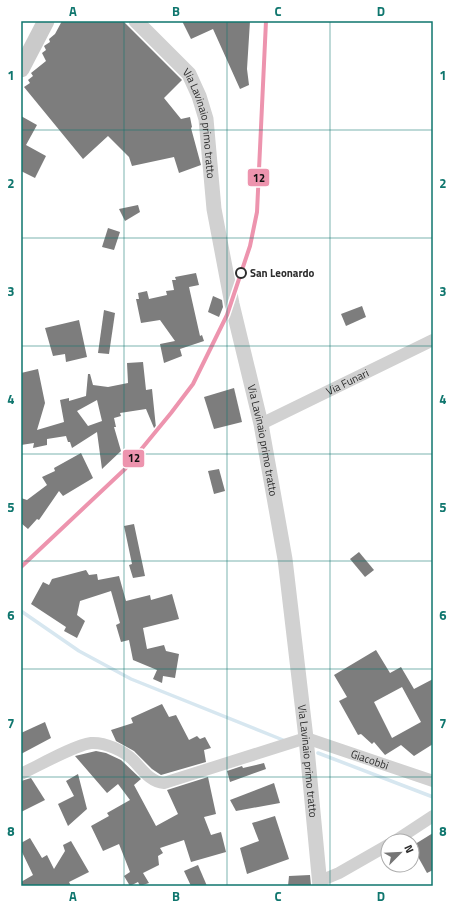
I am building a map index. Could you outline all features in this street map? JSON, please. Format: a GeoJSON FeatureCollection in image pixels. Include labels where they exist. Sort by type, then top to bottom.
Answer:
{"type":"FeatureCollection","features":[{"type":"Feature","properties":{"kind":"main road"},"geometry":{"type":"LineString","coordinates":[[21,69],[46,21]]}},
{"type":"Feature","properties":{"kind":"street","name":"Via Lavinaio primo tratto"},"geometry":{"type":"LineString","coordinates":[[136,21],[189,74],[199,96],[206,119],[214,209],[232,304],[261,424],[284,559],[306,738],[320,883]]}},
{"type":"Feature","properties":{"kind":"street","name":"Via Funari"},"geometry":{"type":"LineString","coordinates":[[261,424],[433,340]]}},
{"type":"Feature","properties":{"kind":"street"},"geometry":{"type":"LineString","coordinates":[[21,774],[79,747],[92,743],[104,745],[126,753],[151,779],[164,783],[306,738]]}},
{"type":"Feature","properties":{"kind":"street","name":"Giacobbi"},"geometry":{"type":"LineString","coordinates":[[306,738],[433,781]]}},
{"type":"Feature","properties":{"kind":"street"},"geometry":{"type":"LineString","coordinates":[[407,833],[433,816]]}},
{"type":"Feature","properties":{"kind":"street"},"geometry":{"type":"LineString","coordinates":[[320,883],[380,850]]}},
{"type":"Feature","properties":{"kind":"building"},"geometry":{"type":"Polygon","coordinates":[[[62,21],[123,21],[182,80],[164,98],[181,119],[190,117],[191,128],[201,165],[179,173],[174,157],[132,166],[129,157],[108,136],[83,159],[24,87],[30,83],[28,80],[33,76],[31,73],[46,61],[42,53],[46,50],[44,46],[50,42],[49,39],[55,34],[62,21]]]}},
{"type":"Feature","properties":{"kind":"building"},"geometry":{"type":"Polygon","coordinates":[[[182,21],[250,21],[247,69],[249,85],[240,89],[213,29],[191,39],[182,21]]]}},
{"type":"Feature","properties":{"kind":"building"},"geometry":{"type":"Polygon","coordinates":[[[21,116],[37,125],[26,145],[46,156],[35,178],[21,171],[21,116]]]}},
{"type":"Feature","properties":{"kind":"building"},"geometry":{"type":"Polygon","coordinates":[[[138,205],[140,212],[125,221],[119,209],[138,205]]]}},
{"type":"Feature","properties":{"kind":"building"},"geometry":{"type":"Polygon","coordinates":[[[108,228],[120,232],[114,250],[102,247],[108,228]]]}},
{"type":"Feature","properties":{"kind":"building"},"geometry":{"type":"Polygon","coordinates":[[[196,273],[199,285],[189,287],[200,336],[202,335],[204,341],[180,349],[182,356],[164,363],[160,344],[175,341],[160,320],[141,323],[136,299],[139,299],[138,293],[147,291],[149,299],[167,295],[166,291],[174,290],[172,280],[176,280],[175,277],[196,273]]]}},
{"type":"Feature","properties":{"kind":"building"},"geometry":{"type":"Polygon","coordinates":[[[213,296],[222,300],[223,307],[219,317],[208,312],[213,296]]]}},
{"type":"Feature","properties":{"kind":"building"},"geometry":{"type":"Polygon","coordinates":[[[362,306],[366,317],[346,326],[341,314],[362,306]]]}},
{"type":"Feature","properties":{"kind":"building"},"geometry":{"type":"Polygon","coordinates":[[[104,310],[115,313],[109,354],[98,353],[104,310]]]}},
{"type":"Feature","properties":{"kind":"building"},"geometry":{"type":"Polygon","coordinates":[[[79,320],[87,357],[66,362],[65,354],[53,356],[45,328],[79,320]]]}},
{"type":"Feature","properties":{"kind":"building"},"geometry":{"type":"Polygon","coordinates":[[[143,362],[146,390],[152,389],[156,428],[154,428],[146,409],[120,413],[121,416],[114,418],[116,427],[114,427],[121,451],[102,469],[97,432],[72,448],[66,436],[47,439],[47,445],[33,448],[34,443],[21,445],[21,373],[38,369],[45,403],[37,430],[64,422],[60,400],[69,398],[69,401],[86,396],[88,374],[90,374],[93,385],[108,387],[128,383],[127,363],[143,362]],[[97,400],[77,411],[88,426],[102,421],[97,400]]]}},
{"type":"Feature","properties":{"kind":"building"},"geometry":{"type":"Polygon","coordinates":[[[234,388],[242,422],[214,429],[204,397],[234,388]]]}},
{"type":"Feature","properties":{"kind":"building"},"geometry":{"type":"Polygon","coordinates":[[[81,453],[93,478],[63,496],[59,491],[39,520],[37,519],[28,529],[21,523],[21,498],[27,500],[47,485],[42,477],[55,471],[54,468],[81,453]]]}},
{"type":"Feature","properties":{"kind":"building"},"geometry":{"type":"Polygon","coordinates":[[[219,469],[225,491],[214,494],[208,471],[219,469]]]}},
{"type":"Feature","properties":{"kind":"building"},"geometry":{"type":"Polygon","coordinates":[[[134,524],[145,576],[133,578],[129,565],[132,564],[124,526],[134,524]]]}},
{"type":"Feature","properties":{"kind":"building"},"geometry":{"type":"Polygon","coordinates":[[[359,552],[374,570],[365,577],[350,559],[359,552]]]}},
{"type":"Feature","properties":{"kind":"building"},"geometry":{"type":"Polygon","coordinates":[[[86,570],[89,575],[97,574],[98,580],[119,576],[126,601],[150,595],[151,600],[172,594],[179,619],[143,628],[147,649],[164,645],[166,651],[179,654],[175,678],[163,676],[162,683],[153,679],[157,670],[133,660],[129,640],[121,642],[116,625],[120,623],[111,591],[80,601],[77,615],[85,621],[77,638],[64,631],[66,627],[31,604],[43,582],[49,585],[52,579],[86,570]]]}},
{"type":"Feature","properties":{"kind":"building"},"geometry":{"type":"Polygon","coordinates":[[[376,650],[390,673],[401,667],[414,689],[433,679],[433,744],[414,756],[401,745],[385,755],[374,742],[372,744],[361,734],[358,735],[339,701],[347,697],[334,675],[376,650]],[[402,687],[374,702],[392,738],[421,722],[402,687]]]}},
{"type":"Feature","properties":{"kind":"building"},"geometry":{"type":"Polygon","coordinates":[[[162,704],[169,717],[176,715],[189,740],[197,736],[200,739],[205,737],[211,748],[204,750],[206,762],[161,775],[152,769],[134,751],[116,741],[111,730],[133,723],[131,718],[162,704]]]}},
{"type":"Feature","properties":{"kind":"building"},"geometry":{"type":"Polygon","coordinates":[[[45,722],[51,738],[21,754],[21,733],[45,722]]]}},
{"type":"Feature","properties":{"kind":"building"},"geometry":{"type":"Polygon","coordinates":[[[96,751],[106,753],[121,760],[141,779],[134,785],[156,826],[178,814],[167,790],[208,777],[216,814],[204,817],[211,835],[221,832],[226,852],[191,862],[184,840],[160,848],[163,853],[158,856],[159,865],[143,873],[149,883],[140,886],[138,882],[130,886],[124,876],[130,872],[119,844],[103,851],[91,826],[109,816],[107,813],[130,800],[118,784],[107,793],[75,756],[96,751]]]}},
{"type":"Feature","properties":{"kind":"building"},"geometry":{"type":"Polygon","coordinates":[[[264,763],[266,769],[230,782],[227,771],[242,766],[243,768],[264,763]]]}},
{"type":"Feature","properties":{"kind":"building"},"geometry":{"type":"Polygon","coordinates":[[[78,774],[87,809],[68,826],[58,804],[74,796],[66,781],[78,774]]]}},
{"type":"Feature","properties":{"kind":"building"},"geometry":{"type":"Polygon","coordinates":[[[31,778],[45,800],[21,812],[21,781],[31,778]]]}},
{"type":"Feature","properties":{"kind":"building"},"geometry":{"type":"Polygon","coordinates":[[[274,783],[280,803],[236,811],[230,800],[274,783]]]}},
{"type":"Feature","properties":{"kind":"building"},"geometry":{"type":"Polygon","coordinates":[[[275,816],[289,859],[247,874],[240,848],[259,841],[252,823],[275,816]]]}},
{"type":"Feature","properties":{"kind":"building"},"geometry":{"type":"Polygon","coordinates":[[[433,833],[433,870],[427,873],[420,860],[420,841],[433,833]]]}},
{"type":"Feature","properties":{"kind":"building"},"geometry":{"type":"Polygon","coordinates":[[[30,838],[42,858],[47,855],[54,869],[65,851],[63,845],[71,841],[89,872],[69,882],[71,886],[21,886],[21,882],[33,875],[21,850],[21,843],[30,838]]]}},
{"type":"Feature","properties":{"kind":"building"},"geometry":{"type":"Polygon","coordinates":[[[198,865],[207,886],[191,886],[184,871],[198,865]]]}},
{"type":"Feature","properties":{"kind":"building"},"geometry":{"type":"Polygon","coordinates":[[[310,875],[311,886],[288,886],[289,876],[310,875]]]}},
{"type":"Feature","properties":{"kind":"waterway"},"geometry":{"type":"LineString","coordinates":[[21,611],[79,651],[131,679],[283,740]]}},
{"type":"Feature","properties":{"kind":"waterway"},"geometry":{"type":"LineString","coordinates":[[318,753],[433,797]]}},
{"type":"Feature","properties":{"kind":"transit line","name":"12"},"geometry":{"type":"LineString","coordinates":[[21,567],[125,469],[171,413],[193,384],[227,315],[250,246],[257,212],[266,21]]}},
{"type":"Feature","properties":{"kind":"place","name":"San Leonardo"},"geometry":{"type":"Point","coordinates":[241,273]}}]}
